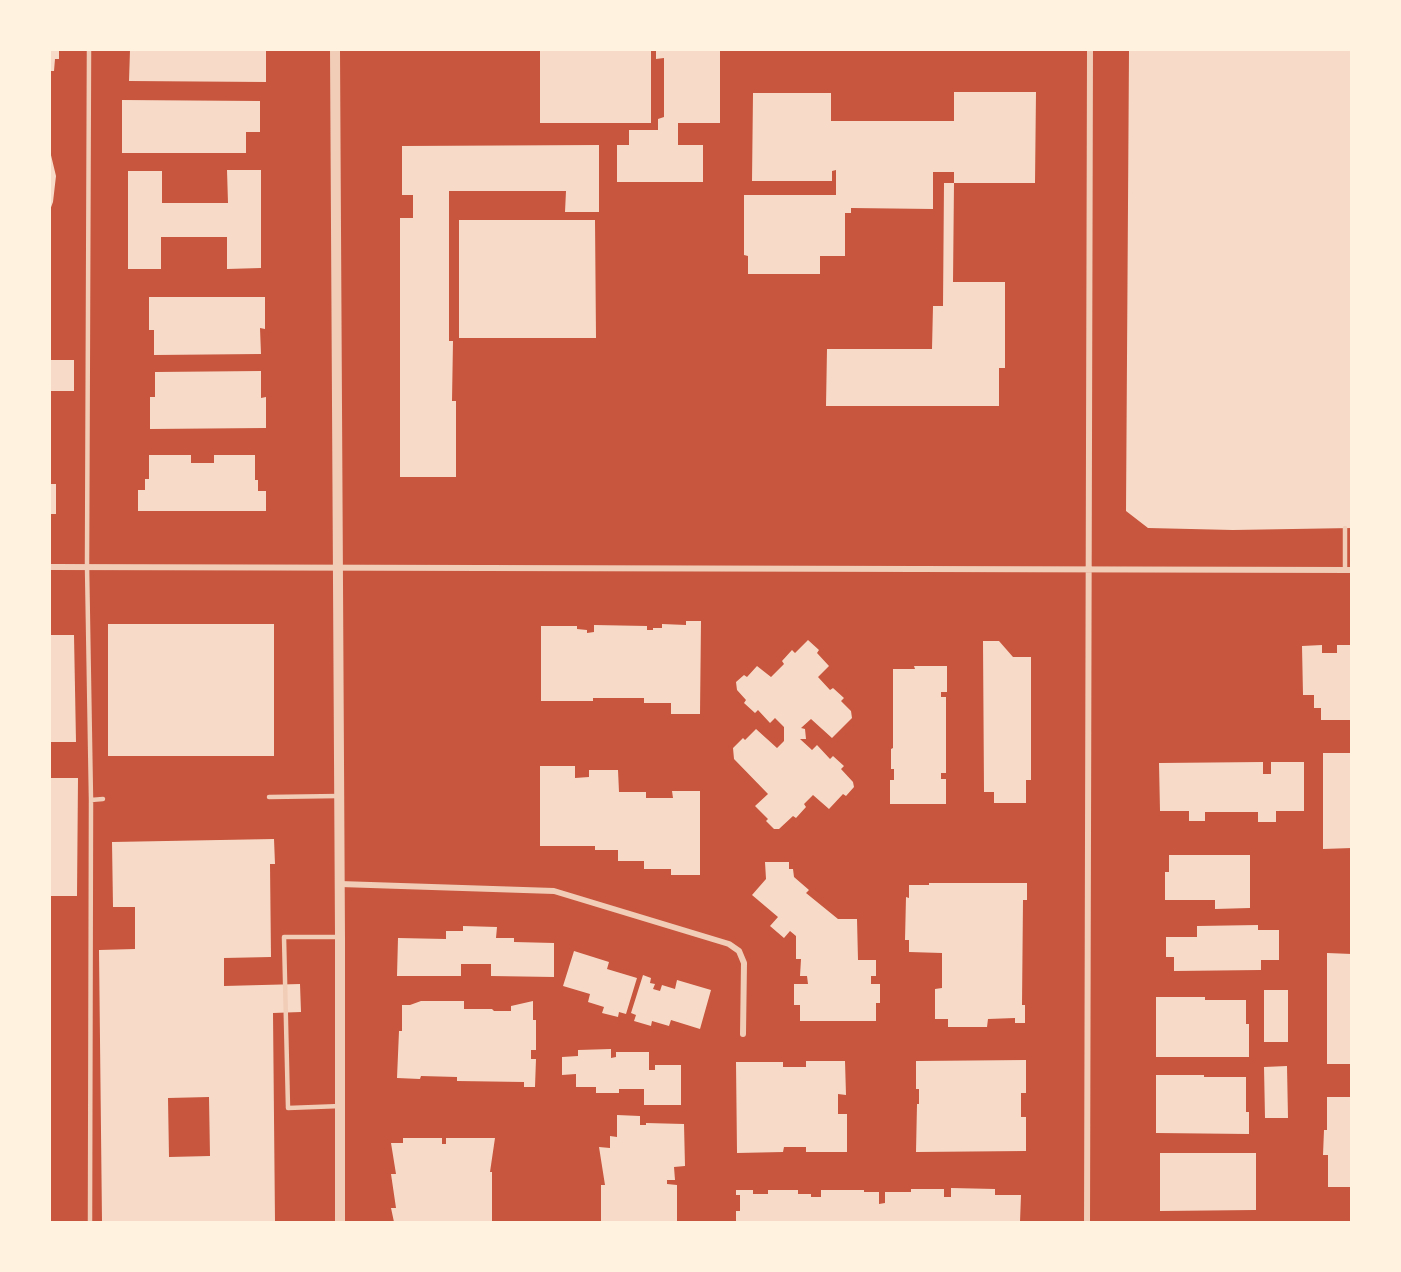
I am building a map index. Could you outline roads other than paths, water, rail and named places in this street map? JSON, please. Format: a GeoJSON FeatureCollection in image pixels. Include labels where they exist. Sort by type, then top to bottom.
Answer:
{"type":"FeatureCollection","features":[{"type":"Feature","properties":{"kind":"street"},"geometry":{"type":"LineString","coordinates":[[335,50],[340,1222]]}},
{"type":"Feature","properties":{"kind":"street"},"geometry":{"type":"LineString","coordinates":[[1088,1222],[1090,50]]}},
{"type":"Feature","properties":{"kind":"street"},"geometry":{"type":"LineString","coordinates":[[50,567],[1348,570]]}},
{"type":"Feature","properties":{"kind":"street"},"geometry":{"type":"LineString","coordinates":[[340,884],[554,891],[729,944],[739,951],[744,963],[743,1034]]}},
{"type":"Feature","properties":{"kind":"lane"},"geometry":{"type":"LineString","coordinates":[[89,50],[87,566],[91,800],[90,1222]]}},
{"type":"Feature","properties":{"kind":"lane"},"geometry":{"type":"LineString","coordinates":[[1345,528],[1348,570]]}},
{"type":"Feature","properties":{"kind":"lane"},"geometry":{"type":"LineString","coordinates":[[269,797],[339,796]]}},
{"type":"Feature","properties":{"kind":"lane"},"geometry":{"type":"LineString","coordinates":[[91,800],[103,799]]}},
{"type":"Feature","properties":{"kind":"lane"},"geometry":{"type":"LineString","coordinates":[[340,937],[284,937],[288,1107],[341,1106]]}}]}
